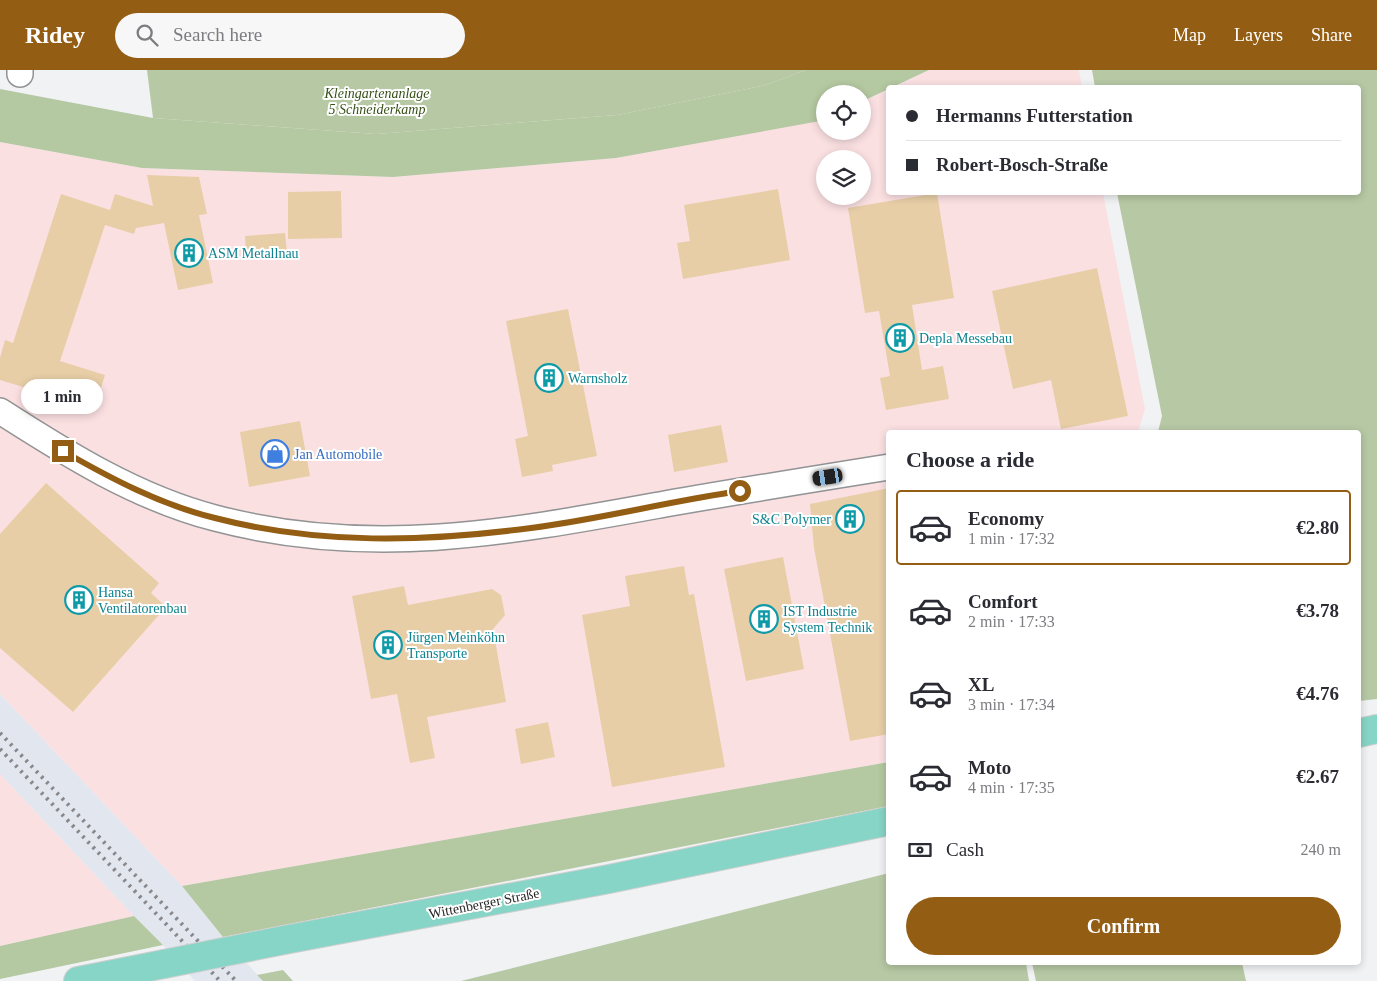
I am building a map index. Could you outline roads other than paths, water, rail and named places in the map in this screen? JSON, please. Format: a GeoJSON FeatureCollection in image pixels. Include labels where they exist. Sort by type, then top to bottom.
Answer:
{"type":"FeatureCollection","features":[{"type":"Feature","properties":{"kind":"main road"},"geometry":{"type":"LineString","coordinates":[[1361,732],[1377,729]]}},
{"type":"Feature","properties":{"kind":"main road","name":"Wittenberger Straße"},"geometry":{"type":"LineString","coordinates":[[78,981],[609,879],[886,822]]}},
{"type":"Feature","properties":{"kind":"street"},"geometry":{"type":"LineString","coordinates":[[0,411],[102,473],[158,499],[213,518],[264,529],[353,538],[413,540],[532,528],[886,468]]}},
{"type":"Feature","properties":{"kind":"railway"},"geometry":{"type":"LineString","coordinates":[[0,733],[236,981]]}},
{"type":"Feature","properties":{"kind":"railway"},"geometry":{"type":"LineString","coordinates":[[0,749],[220,981]]}},
{"type":"Feature","properties":{"kind":"place","name":"ASM Metallnau"},"geometry":{"type":"Point","coordinates":[189,253]}},
{"type":"Feature","properties":{"kind":"place","name":"Depla Messebau"},"geometry":{"type":"Point","coordinates":[900,338]}},
{"type":"Feature","properties":{"kind":"place","name":"Warnsholz"},"geometry":{"type":"Point","coordinates":[549,378]}},
{"type":"Feature","properties":{"kind":"place","name":"Jan Automobile"},"geometry":{"type":"Point","coordinates":[275,454]}},
{"type":"Feature","properties":{"kind":"place","name":"S&C Polymer"},"geometry":{"type":"Point","coordinates":[850,519]}},
{"type":"Feature","properties":{"kind":"place","name":"Hansa Ventilatorenbau"},"geometry":{"type":"Point","coordinates":[79,600]}},
{"type":"Feature","properties":{"kind":"place","name":"IST Industrie System Technik"},"geometry":{"type":"Point","coordinates":[764,619]}},
{"type":"Feature","properties":{"kind":"place","name":"Jürgen Meinköhn Transporte"},"geometry":{"type":"Point","coordinates":[388,645]}},
{"type":"Feature","properties":{"kind":"park label","name":"Kleingartenanlage 5 Schneiderkamp"},"geometry":{"type":"Point","coordinates":[377,102]}}]}
